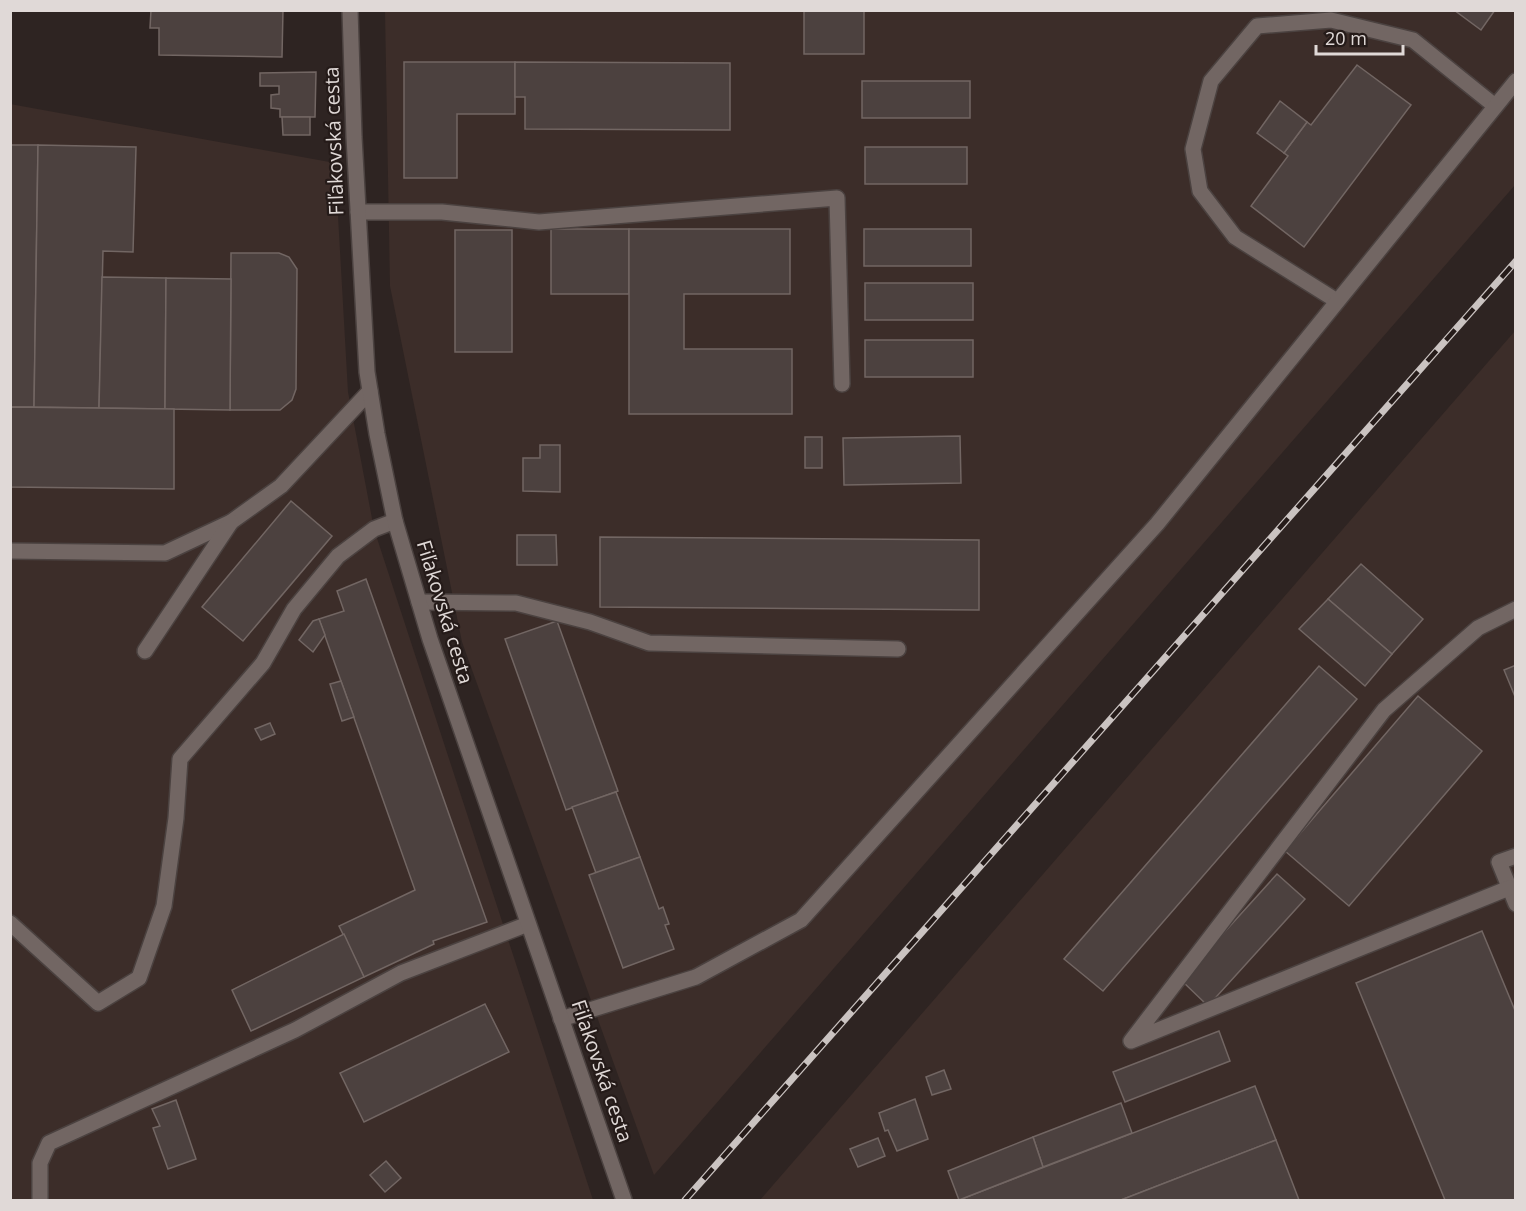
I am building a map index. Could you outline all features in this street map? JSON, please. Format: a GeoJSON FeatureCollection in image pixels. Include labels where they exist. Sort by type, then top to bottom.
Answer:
{"type":"FeatureCollection","features":[{"type":"Feature","properties":{"kind":"street","name":"Fiľakovská cesta"},"geometry":{"type":"LineString","coordinates":[[350,10],[362,308],[370,391],[395,521],[419,602],[624,1200]]}},
{"type":"Feature","properties":{"kind":"street"},"geometry":{"type":"LineString","coordinates":[[1337,301],[1235,237],[1200,191],[1193,149],[1211,81],[1257,26],[1331,20],[1413,40],[1496,106]]}},
{"type":"Feature","properties":{"kind":"street"},"geometry":{"type":"LineString","coordinates":[[561,1019],[696,977],[801,920],[1157,524],[1515,81]]}},
{"type":"Feature","properties":{"kind":"street"},"geometry":{"type":"LineString","coordinates":[[358,212],[442,212],[539,222],[837,198],[842,384]]}},
{"type":"Feature","properties":{"kind":"street"},"geometry":{"type":"LineString","coordinates":[[10,551],[165,553],[231,522],[281,486],[370,391]]}},
{"type":"Feature","properties":{"kind":"street"},"geometry":{"type":"LineString","coordinates":[[10,923],[98,1003],[139,978],[164,906],[176,818],[180,759],[263,663],[294,609],[338,556],[375,529],[395,521]]}},
{"type":"Feature","properties":{"kind":"street"},"geometry":{"type":"LineString","coordinates":[[145,651],[231,522]]}},
{"type":"Feature","properties":{"kind":"street"},"geometry":{"type":"LineString","coordinates":[[419,602],[516,603],[590,622],[649,643],[898,649]]}},
{"type":"Feature","properties":{"kind":"street"},"geometry":{"type":"LineString","coordinates":[[1509,888],[1131,1041],[1384,710],[1478,628],[1515,609]]}},
{"type":"Feature","properties":{"kind":"street"},"geometry":{"type":"LineString","coordinates":[[1515,856],[1499,862],[1515,904]]}},
{"type":"Feature","properties":{"kind":"street"},"geometry":{"type":"LineString","coordinates":[[40,1200],[39,1163],[49,1143],[295,1030],[401,973],[528,924]]}},
{"type":"Feature","properties":{"kind":"shaded area"},"geometry":{"type":"Polygon","coordinates":[[[385,11],[1515,11],[1515,185],[654,1175],[462,642],[390,286],[385,11]]]}},
{"type":"Feature","properties":{"kind":"shaded area"},"geometry":{"type":"Polygon","coordinates":[[[10,104],[335,163],[348,392],[374,529],[593,1200],[11,1200],[10,104]]]}},
{"type":"Feature","properties":{"kind":"shaded area"},"geometry":{"type":"Polygon","coordinates":[[[1515,331],[1515,1200],[760,1200],[1515,331]]]}},
{"type":"Feature","properties":{"kind":"building"},"geometry":{"type":"Polygon","coordinates":[[[151,10],[283,10],[282,57],[159,55],[159,28],[150,28],[151,10]]]}},
{"type":"Feature","properties":{"kind":"building"},"geometry":{"type":"Polygon","coordinates":[[[804,10],[864,10],[864,54],[804,54],[804,10]]]}},
{"type":"Feature","properties":{"kind":"building"},"geometry":{"type":"Polygon","coordinates":[[[1454,10],[1495,10],[1481,30],[1454,10]]]}},
{"type":"Feature","properties":{"kind":"building"},"geometry":{"type":"Polygon","coordinates":[[[404,62],[515,62],[515,114],[457,114],[457,178],[404,178],[404,62]]]}},
{"type":"Feature","properties":{"kind":"building"},"geometry":{"type":"Polygon","coordinates":[[[515,62],[730,63],[730,130],[525,129],[525,97],[515,97],[515,62]]]}},
{"type":"Feature","properties":{"kind":"building"},"geometry":{"type":"Polygon","coordinates":[[[1357,65],[1411,105],[1304,247],[1251,206],[1288,156],[1284,153],[1307,122],[1311,125],[1357,65]]]}},
{"type":"Feature","properties":{"kind":"building"},"geometry":{"type":"Polygon","coordinates":[[[316,72],[315,117],[280,117],[280,109],[271,108],[271,95],[279,94],[279,86],[260,86],[260,73],[316,72]]]}},
{"type":"Feature","properties":{"kind":"building"},"geometry":{"type":"Polygon","coordinates":[[[862,81],[970,81],[970,118],[862,118],[862,81]]]}},
{"type":"Feature","properties":{"kind":"building"},"geometry":{"type":"Polygon","coordinates":[[[1280,101],[1307,122],[1284,153],[1257,133],[1280,101]]]}},
{"type":"Feature","properties":{"kind":"building"},"geometry":{"type":"Polygon","coordinates":[[[282,117],[310,117],[310,135],[283,135],[282,117]]]}},
{"type":"Feature","properties":{"kind":"building"},"geometry":{"type":"Polygon","coordinates":[[[10,145],[38,145],[34,407],[10,407],[10,145]]]}},
{"type":"Feature","properties":{"kind":"building"},"geometry":{"type":"Polygon","coordinates":[[[38,145],[136,147],[133,252],[103,251],[99,408],[34,407],[38,145]]]}},
{"type":"Feature","properties":{"kind":"building"},"geometry":{"type":"Polygon","coordinates":[[[865,147],[967,147],[967,184],[865,184],[865,147]]]}},
{"type":"Feature","properties":{"kind":"building"},"geometry":{"type":"Polygon","coordinates":[[[551,229],[629,229],[629,294],[551,294],[551,229]]]}},
{"type":"Feature","properties":{"kind":"building"},"geometry":{"type":"Polygon","coordinates":[[[629,229],[790,229],[790,294],[684,294],[684,349],[792,349],[792,414],[629,414],[629,229]]]}},
{"type":"Feature","properties":{"kind":"building"},"geometry":{"type":"Polygon","coordinates":[[[864,229],[971,229],[971,266],[864,266],[864,229]]]}},
{"type":"Feature","properties":{"kind":"building"},"geometry":{"type":"Polygon","coordinates":[[[455,230],[512,230],[512,352],[455,352],[455,230]]]}},
{"type":"Feature","properties":{"kind":"building"},"geometry":{"type":"Polygon","coordinates":[[[231,253],[279,253],[289,257],[297,269],[296,389],[292,400],[280,410],[230,410],[231,253]]]}},
{"type":"Feature","properties":{"kind":"building"},"geometry":{"type":"Polygon","coordinates":[[[102,277],[166,278],[165,409],[99,408],[102,277]]]}},
{"type":"Feature","properties":{"kind":"building"},"geometry":{"type":"Polygon","coordinates":[[[166,278],[231,279],[230,410],[165,409],[166,278]]]}},
{"type":"Feature","properties":{"kind":"building"},"geometry":{"type":"Polygon","coordinates":[[[865,283],[973,283],[973,320],[865,320],[865,283]]]}},
{"type":"Feature","properties":{"kind":"building"},"geometry":{"type":"Polygon","coordinates":[[[865,340],[973,340],[973,377],[865,377],[865,340]]]}},
{"type":"Feature","properties":{"kind":"building"},"geometry":{"type":"Polygon","coordinates":[[[10,407],[174,409],[174,489],[10,487],[10,407]]]}},
{"type":"Feature","properties":{"kind":"building"},"geometry":{"type":"Polygon","coordinates":[[[960,436],[961,483],[844,485],[843,438],[960,436]]]}},
{"type":"Feature","properties":{"kind":"building"},"geometry":{"type":"Polygon","coordinates":[[[805,437],[822,437],[822,468],[805,468],[805,437]]]}},
{"type":"Feature","properties":{"kind":"building"},"geometry":{"type":"Polygon","coordinates":[[[540,445],[560,445],[560,492],[523,491],[523,458],[540,458],[540,445]]]}},
{"type":"Feature","properties":{"kind":"building"},"geometry":{"type":"Polygon","coordinates":[[[291,501],[332,536],[243,641],[202,607],[291,501]]]}},
{"type":"Feature","properties":{"kind":"building"},"geometry":{"type":"Polygon","coordinates":[[[517,535],[556,535],[557,565],[517,565],[517,535]]]}},
{"type":"Feature","properties":{"kind":"building"},"geometry":{"type":"Polygon","coordinates":[[[600,537],[979,540],[979,610],[600,607],[600,537]]]}},
{"type":"Feature","properties":{"kind":"building"},"geometry":{"type":"Polygon","coordinates":[[[1361,564],[1423,619],[1392,654],[1328,599],[1361,564]]]}},
{"type":"Feature","properties":{"kind":"building"},"geometry":{"type":"Polygon","coordinates":[[[366,579],[487,922],[433,941],[434,944],[364,977],[339,926],[415,890],[319,619],[344,611],[337,591],[366,579]]]}},
{"type":"Feature","properties":{"kind":"building"},"geometry":{"type":"Polygon","coordinates":[[[1328,599],[1392,654],[1365,686],[1299,629],[1328,599]]]}},
{"type":"Feature","properties":{"kind":"building"},"geometry":{"type":"Polygon","coordinates":[[[319,619],[325,635],[313,652],[299,640],[313,621],[319,619]]]}},
{"type":"Feature","properties":{"kind":"building"},"geometry":{"type":"Polygon","coordinates":[[[557,621],[618,791],[566,810],[505,639],[557,621]]]}},
{"type":"Feature","properties":{"kind":"building"},"geometry":{"type":"Polygon","coordinates":[[[1516,665],[1516,699],[1504,670],[1516,665]]]}},
{"type":"Feature","properties":{"kind":"building"},"geometry":{"type":"Polygon","coordinates":[[[1319,666],[1357,699],[1103,991],[1064,959],[1319,666]]]}},
{"type":"Feature","properties":{"kind":"building"},"geometry":{"type":"Polygon","coordinates":[[[341,681],[354,717],[342,721],[330,684],[341,681]]]}},
{"type":"Feature","properties":{"kind":"building"},"geometry":{"type":"Polygon","coordinates":[[[1418,696],[1482,751],[1349,906],[1285,851],[1418,696]]]}},
{"type":"Feature","properties":{"kind":"building"},"geometry":{"type":"Polygon","coordinates":[[[270,723],[275,734],[261,740],[255,729],[270,723]]]}},
{"type":"Feature","properties":{"kind":"building"},"geometry":{"type":"Polygon","coordinates":[[[616,792],[640,857],[596,873],[572,807],[616,792]]]}},
{"type":"Feature","properties":{"kind":"building"},"geometry":{"type":"Polygon","coordinates":[[[640,857],[659,909],[663,907],[669,924],[665,925],[674,949],[623,968],[589,875],[640,857]]]}},
{"type":"Feature","properties":{"kind":"building"},"geometry":{"type":"Polygon","coordinates":[[[1277,874],[1305,899],[1208,1006],[1181,980],[1277,874]]]}},
{"type":"Feature","properties":{"kind":"building"},"geometry":{"type":"Polygon","coordinates":[[[1482,931],[1516,1013],[1516,1200],[1445,1200],[1356,983],[1482,931]]]}},
{"type":"Feature","properties":{"kind":"building"},"geometry":{"type":"Polygon","coordinates":[[[344,934],[364,977],[251,1031],[232,990],[344,934]]]}},
{"type":"Feature","properties":{"kind":"building"},"geometry":{"type":"Polygon","coordinates":[[[485,1004],[509,1052],[364,1122],[340,1073],[485,1004]]]}},
{"type":"Feature","properties":{"kind":"building"},"geometry":{"type":"Polygon","coordinates":[[[1219,1031],[1230,1061],[1125,1102],[1113,1072],[1219,1031]]]}},
{"type":"Feature","properties":{"kind":"building"},"geometry":{"type":"Polygon","coordinates":[[[944,1070],[951,1089],[932,1095],[926,1077],[944,1070]]]}},
{"type":"Feature","properties":{"kind":"building"},"geometry":{"type":"Polygon","coordinates":[[[1255,1086],[1276,1140],[1121,1200],[959,1200],[1255,1086]]]}},
{"type":"Feature","properties":{"kind":"building"},"geometry":{"type":"Polygon","coordinates":[[[915,1099],[928,1139],[897,1151],[888,1130],[885,1131],[879,1113],[915,1099]]]}},
{"type":"Feature","properties":{"kind":"building"},"geometry":{"type":"Polygon","coordinates":[[[176,1100],[196,1159],[168,1169],[153,1128],[160,1126],[152,1109],[176,1100]]]}},
{"type":"Feature","properties":{"kind":"building"},"geometry":{"type":"Polygon","coordinates":[[[1121,1103],[1132,1133],[1043,1167],[1033,1137],[1121,1103]]]}},
{"type":"Feature","properties":{"kind":"building"},"geometry":{"type":"Polygon","coordinates":[[[1033,1137],[1043,1167],[959,1200],[948,1171],[1033,1137]]]}},
{"type":"Feature","properties":{"kind":"building"},"geometry":{"type":"Polygon","coordinates":[[[878,1138],[885,1156],[858,1167],[850,1149],[878,1138]]]}},
{"type":"Feature","properties":{"kind":"building"},"geometry":{"type":"Polygon","coordinates":[[[1276,1140],[1299,1200],[1121,1200],[1276,1140]]]}},
{"type":"Feature","properties":{"kind":"building"},"geometry":{"type":"Polygon","coordinates":[[[386,1161],[401,1178],[385,1192],[370,1175],[386,1161]]]}},
{"type":"Feature","properties":{"kind":"railway"},"geometry":{"type":"LineString","coordinates":[[685,1200],[1516,261]]}}]}
